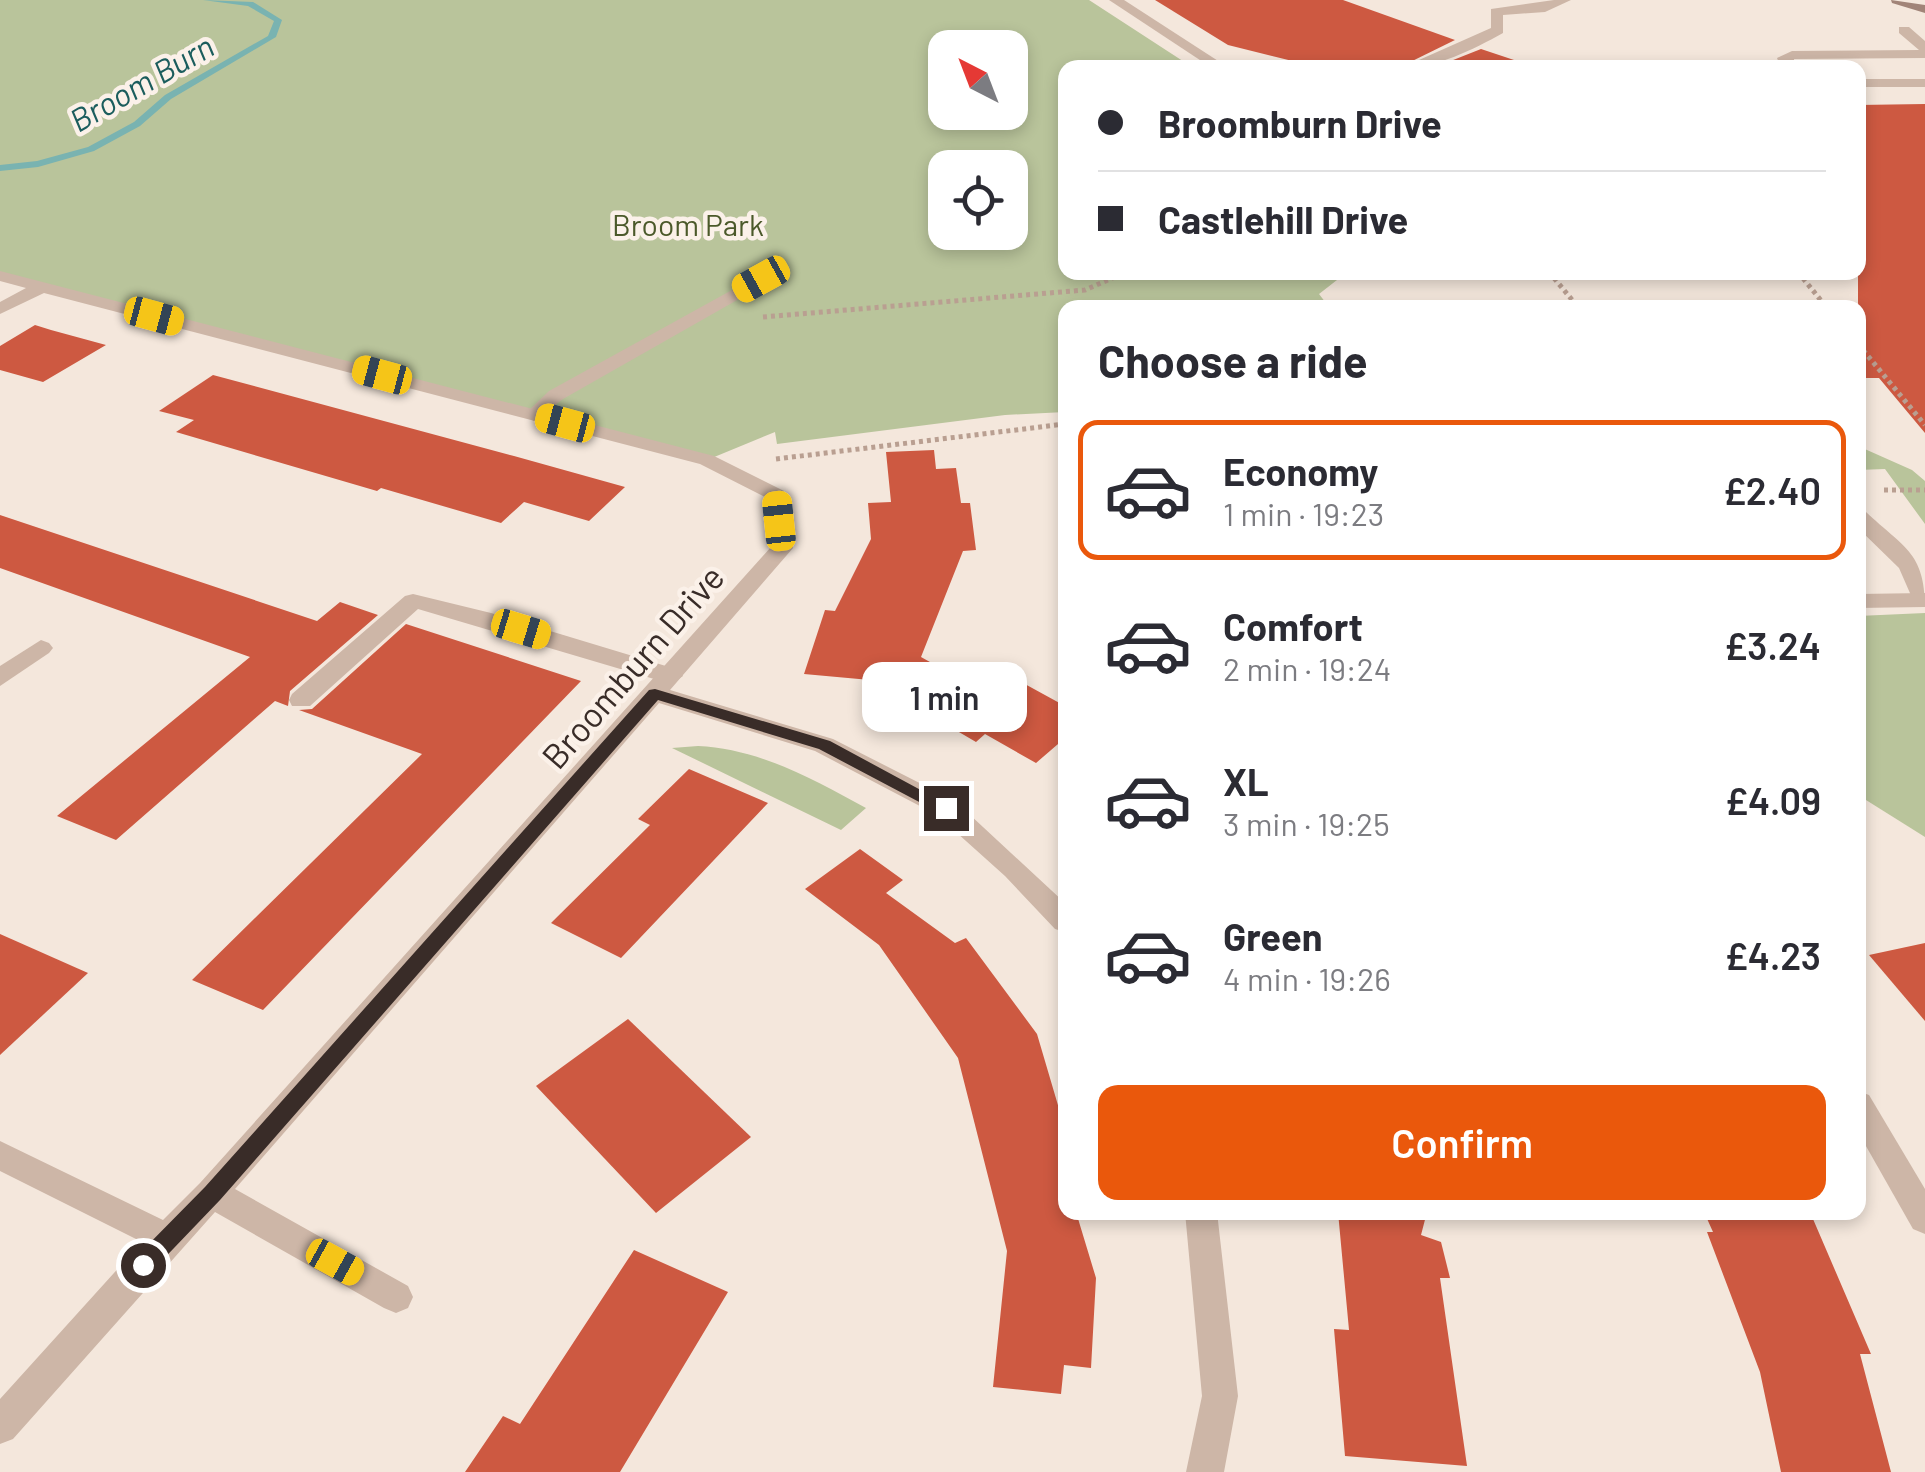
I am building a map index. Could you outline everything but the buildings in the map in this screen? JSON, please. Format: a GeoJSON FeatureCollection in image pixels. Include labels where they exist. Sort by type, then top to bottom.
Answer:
{"type":"FeatureCollection","features":[{"type":"Feature","properties":{"kind":"street"},"geometry":{"type":"LineString","coordinates":[[1114,0],[1209,60]]}},
{"type":"Feature","properties":{"kind":"street"},"geometry":{"type":"LineString","coordinates":[[1429,60],[1498,30],[1490,9],[1545,8],[1565,0]]}},
{"type":"Feature","properties":{"kind":"street"},"geometry":{"type":"LineString","coordinates":[[1897,0],[1925,9]]}},
{"type":"Feature","properties":{"kind":"street"},"geometry":{"type":"LineString","coordinates":[[1904,30],[1925,51]]}},
{"type":"Feature","properties":{"kind":"street"},"geometry":{"type":"LineString","coordinates":[[1785,60],[1792,54],[1925,51]]}},
{"type":"Feature","properties":{"kind":"street"},"geometry":{"type":"LineString","coordinates":[[1866,82],[1925,83]]}},
{"type":"Feature","properties":{"kind":"street","name":"Broomburn Drive"},"geometry":{"type":"LineString","coordinates":[[0,276],[707,460],[776,495],[782,548],[212,1193],[0,1426]]}},
{"type":"Feature","properties":{"kind":"street"},"geometry":{"type":"LineString","coordinates":[[534,414],[556,395],[761,279]]}},
{"type":"Feature","properties":{"kind":"street"},"geometry":{"type":"LineString","coordinates":[[0,308],[41,286]]}},
{"type":"Feature","properties":{"kind":"street"},"geometry":{"type":"LineString","coordinates":[[1866,525],[1909,565],[1924,600],[1866,601]]}},
{"type":"Feature","properties":{"kind":"street"},"geometry":{"type":"LineString","coordinates":[[301,700],[414,601],[483,618],[824,745],[946,808],[1015,869],[1058,914]]}},
{"type":"Feature","properties":{"kind":"street"},"geometry":{"type":"LineString","coordinates":[[0,678],[41,648]]}},
{"type":"Feature","properties":{"kind":"street"},"geometry":{"type":"LineString","coordinates":[[1866,1118],[1925,1218]]}},
{"type":"Feature","properties":{"kind":"street"},"geometry":{"type":"LineString","coordinates":[[0,1155],[167,1238]]}},
{"type":"Feature","properties":{"kind":"street"},"geometry":{"type":"LineString","coordinates":[[212,1193],[396,1297]]}},
{"type":"Feature","properties":{"kind":"street"},"geometry":{"type":"LineString","coordinates":[[1202,1220],[1220,1396],[1205,1472]]}},
{"type":"Feature","properties":{"kind":"path"},"geometry":{"type":"LineString","coordinates":[[757,318],[1085,290],[1108,280]]}},
{"type":"Feature","properties":{"kind":"path"},"geometry":{"type":"LineString","coordinates":[[1556,280],[1572,300]]}},
{"type":"Feature","properties":{"kind":"path"},"geometry":{"type":"LineString","coordinates":[[1805,280],[1821,300]]}},
{"type":"Feature","properties":{"kind":"path"},"geometry":{"type":"LineString","coordinates":[[1866,354],[1925,425]]}},
{"type":"Feature","properties":{"kind":"path"},"geometry":{"type":"LineString","coordinates":[[737,474],[783,456],[1058,425]]}},
{"type":"Feature","properties":{"kind":"path"},"geometry":{"type":"LineString","coordinates":[[1876,490],[1925,490]]}},
{"type":"Feature","properties":{"kind":"green space","name":"Broom Park"},"geometry":{"type":"Polygon","coordinates":[[[0,0],[1089,0],[1181,60],[1058,60],[1058,280],[1337,280],[1319,294],[1324,300],[1058,300],[1058,412],[1005,415],[777,444],[775,432],[707,460],[0,276],[0,0]]]}},
{"type":"Feature","properties":{"kind":"green space"},"geometry":{"type":"Polygon","coordinates":[[[1866,450],[1912,470],[1925,481],[1925,524],[1885,469],[1866,470],[1866,450]]]}},
{"type":"Feature","properties":{"kind":"green space"},"geometry":{"type":"Polygon","coordinates":[[[1925,613],[1925,837],[1866,800],[1866,616],[1925,613]]]}},
{"type":"Feature","properties":{"kind":"green space"},"geometry":{"type":"Polygon","coordinates":[[[698,746],[764,759],[866,808],[841,830],[672,748],[698,746]]]}},
{"type":"Feature","properties":{"kind":"waterway","name":"Broom Burn"},"geometry":{"type":"LineString","coordinates":[[0,168],[38,164],[91,149],[137,124],[168,97],[272,37],[278,20],[250,4],[207,0]]}},
{"type":"Feature","properties":{"kind":"route"},"geometry":{"type":"LineString","coordinates":[[143,1265],[212,1193],[655,694],[824,745],[946,808]]}}]}
